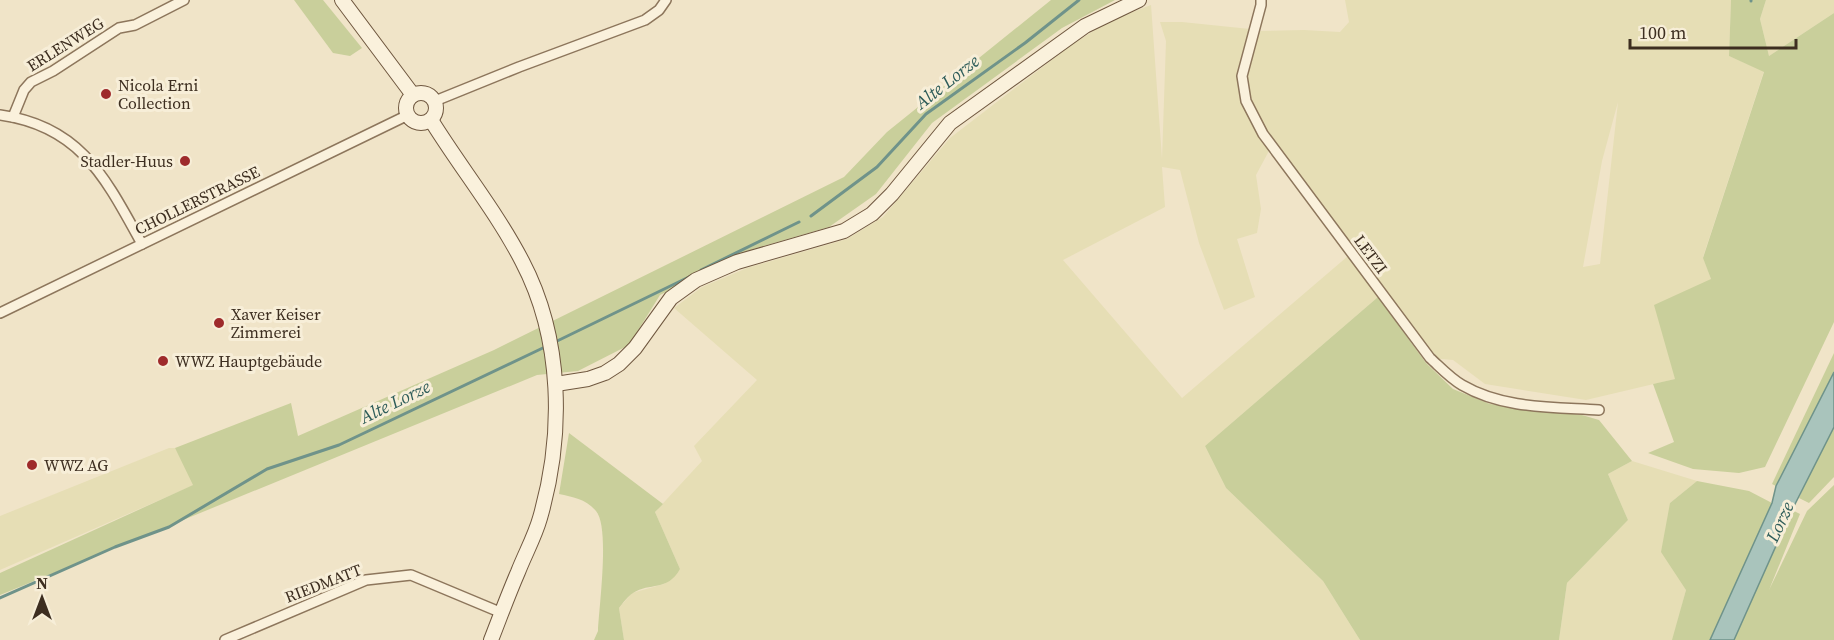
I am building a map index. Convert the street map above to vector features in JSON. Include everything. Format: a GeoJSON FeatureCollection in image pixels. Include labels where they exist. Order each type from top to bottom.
{"type":"FeatureCollection","features":[{"type":"Feature","properties":{"kind":"street","name":"ERLENWEG"},"geometry":{"type":"LineString","coordinates":[[13,117],[24,90],[31,82],[53,71],[119,28],[135,25],[184,0]]}},
{"type":"Feature","properties":{"kind":"street"},"geometry":{"type":"LineString","coordinates":[[342,0],[413,95]]}},
{"type":"Feature","properties":{"kind":"street"},"geometry":{"type":"LineString","coordinates":[[435,101],[645,20],[659,10],[666,0]]}},
{"type":"Feature","properties":{"kind":"street"},"geometry":{"type":"LineString","coordinates":[[556,384],[606,374],[634,348],[671,298],[696,280],[737,262],[844,231],[872,214],[892,194],[950,123],[1084,26],[1139,0]]}},
{"type":"Feature","properties":{"kind":"street","name":"LETZI"},"geometry":{"type":"LineString","coordinates":[[1261,0],[1262,5],[1242,76],[1246,101],[1263,134],[1430,358],[1460,384],[1488,398],[1520,405],[1599,410]]}},
{"type":"Feature","properties":{"kind":"street"},"geometry":{"type":"LineString","coordinates":[[425,93],[435,101],[436,111],[431,120],[423,123],[417,122],[408,114],[406,104],[413,95],[425,93]]}},
{"type":"Feature","properties":{"kind":"street","name":"CHOLLERSTRASSE"},"geometry":{"type":"LineString","coordinates":[[0,313],[408,114]]}},
{"type":"Feature","properties":{"kind":"street"},"geometry":{"type":"LineString","coordinates":[[0,115],[35,123],[49,129],[83,153],[105,180],[142,244]]}},
{"type":"Feature","properties":{"kind":"street"},"geometry":{"type":"LineString","coordinates":[[431,120],[514,244],[542,308],[556,384],[555,445],[547,494],[539,521],[491,640]]}},
{"type":"Feature","properties":{"kind":"street","name":"RIEDMATT"},"geometry":{"type":"LineString","coordinates":[[225,640],[366,580],[411,575],[502,613]]}},
{"type":"Feature","properties":{"kind":"shaded area"},"geometry":{"type":"Polygon","coordinates":[[[1345,0],[1731,0],[1729,56],[1764,71],[1703,257],[1711,279],[1675,379],[1586,400],[1485,384],[1453,360],[1430,358],[1263,134],[1246,101],[1242,76],[1249,50],[1259,31],[1340,32],[1349,22],[1345,0]],[[1618,102],[1602,161],[1583,267],[1600,264],[1618,102]]]}},
{"type":"Feature","properties":{"kind":"shaded area"},"geometry":{"type":"Polygon","coordinates":[[[1766,0],[1834,0],[1834,13],[1769,56],[1760,19],[1766,0]]]}},
{"type":"Feature","properties":{"kind":"shaded area"},"geometry":{"type":"Polygon","coordinates":[[[1151,5],[1162,159],[1166,41],[1160,22],[1250,29],[1238,81],[1247,114],[1270,149],[1256,175],[1261,209],[1257,233],[1237,239],[1255,297],[1224,310],[1199,243],[1180,170],[1162,167],[1165,207],[1063,260],[1182,398],[1348,256],[1378,297],[1205,446],[1226,488],[1323,581],[1360,640],[624,640],[619,608],[632,593],[664,584],[680,569],[655,512],[702,461],[694,446],[757,380],[674,308],[702,287],[747,268],[847,239],[883,217],[950,138],[1070,46],[1109,21],[1151,5]]]}},
{"type":"Feature","properties":{"kind":"shaded area"},"geometry":{"type":"Polygon","coordinates":[[[169,448],[175,448],[194,485],[0,570],[0,516],[169,448]]]}},
{"type":"Feature","properties":{"kind":"shaded area"},"geometry":{"type":"Polygon","coordinates":[[[1632,461],[1697,481],[1670,503],[1686,590],[1673,640],[1559,640],[1567,583],[1628,520],[1608,474],[1632,461]]]}},
{"type":"Feature","properties":{"kind":"green space"},"geometry":{"type":"Polygon","coordinates":[[[294,0],[323,0],[362,48],[350,56],[333,53],[294,0]]]}},
{"type":"Feature","properties":{"kind":"green space"},"geometry":{"type":"Polygon","coordinates":[[[1051,0],[1115,0],[1062,28],[932,123],[876,194],[829,227],[753,249],[660,295],[629,345],[578,371],[537,375],[0,595],[0,573],[193,485],[175,448],[291,403],[298,436],[494,350],[844,177],[887,132],[1051,0]]]}},
{"type":"Feature","properties":{"kind":"green space"},"geometry":{"type":"Polygon","coordinates":[[[1731,0],[1766,0],[1760,19],[1769,56],[1834,13],[1834,322],[1765,467],[1739,473],[1693,469],[1648,453],[1674,442],[1653,384],[1675,379],[1654,305],[1711,279],[1703,258],[1764,72],[1729,56],[1731,0]]]}},
{"type":"Feature","properties":{"kind":"green space"},"geometry":{"type":"Polygon","coordinates":[[[1378,297],[1426,363],[1453,389],[1490,404],[1582,415],[1599,420],[1632,461],[1608,474],[1628,520],[1567,583],[1559,640],[1360,640],[1323,581],[1226,488],[1205,446],[1378,297]]]}},
{"type":"Feature","properties":{"kind":"green space"},"geometry":{"type":"Polygon","coordinates":[[[1834,353],[1834,372],[1776,486],[1772,484],[1834,353]]]}},
{"type":"Feature","properties":{"kind":"green space"},"geometry":{"type":"Polygon","coordinates":[[[1834,427],[1834,477],[1809,503],[1799,498],[1816,459],[1834,427]]]}},
{"type":"Feature","properties":{"kind":"green space"},"geometry":{"type":"Polygon","coordinates":[[[569,433],[663,504],[655,512],[680,569],[670,581],[639,590],[631,594],[622,604],[619,608],[624,640],[594,640],[598,631],[602,533],[600,520],[592,507],[579,499],[559,494],[569,433]]]}},
{"type":"Feature","properties":{"kind":"green space"},"geometry":{"type":"Polygon","coordinates":[[[1697,481],[1749,491],[1772,503],[1710,640],[1672,640],[1686,590],[1661,552],[1670,503],[1697,481]]]}},
{"type":"Feature","properties":{"kind":"green space"},"geometry":{"type":"Polygon","coordinates":[[[1834,485],[1834,640],[1734,640],[1792,510],[1800,514],[1769,590],[1807,511],[1834,485]]]}},
{"type":"Feature","properties":{"kind":"water","name":"Lorze"},"geometry":{"type":"Polygon","coordinates":[[[1834,372],[1834,427],[1792,510],[1734,640],[1710,640],[1772,503],[1776,486],[1834,372]]]}},
{"type":"Feature","properties":{"kind":"waterway","name":"Alte Lorze"},"geometry":{"type":"LineString","coordinates":[[811,216],[877,167],[926,114],[1025,43],[1079,0]]}},
{"type":"Feature","properties":{"kind":"waterway","name":"Alte Lorze"},"geometry":{"type":"LineString","coordinates":[[701,270],[799,222]]}},
{"type":"Feature","properties":{"kind":"waterway","name":"Alte Lorze"},"geometry":{"type":"LineString","coordinates":[[553,343],[693,275]]}},
{"type":"Feature","properties":{"kind":"waterway","name":"Alte Lorze"},"geometry":{"type":"LineString","coordinates":[[0,598],[115,547],[169,527],[267,469],[339,445],[547,346]]}},
{"type":"Feature","properties":{"kind":"place","name":"Nicola Erni Collection"},"geometry":{"type":"Point","coordinates":[106,94]}},
{"type":"Feature","properties":{"kind":"place","name":"Stadler-Huus"},"geometry":{"type":"Point","coordinates":[185,161]}},
{"type":"Feature","properties":{"kind":"place","name":"Xaver Keiser Zimmerei"},"geometry":{"type":"Point","coordinates":[219,323]}},
{"type":"Feature","properties":{"kind":"place","name":"WWZ Hauptgebäude"},"geometry":{"type":"Point","coordinates":[163,361]}},
{"type":"Feature","properties":{"kind":"place","name":"WWZ AG"},"geometry":{"type":"Point","coordinates":[32,465]}}]}
